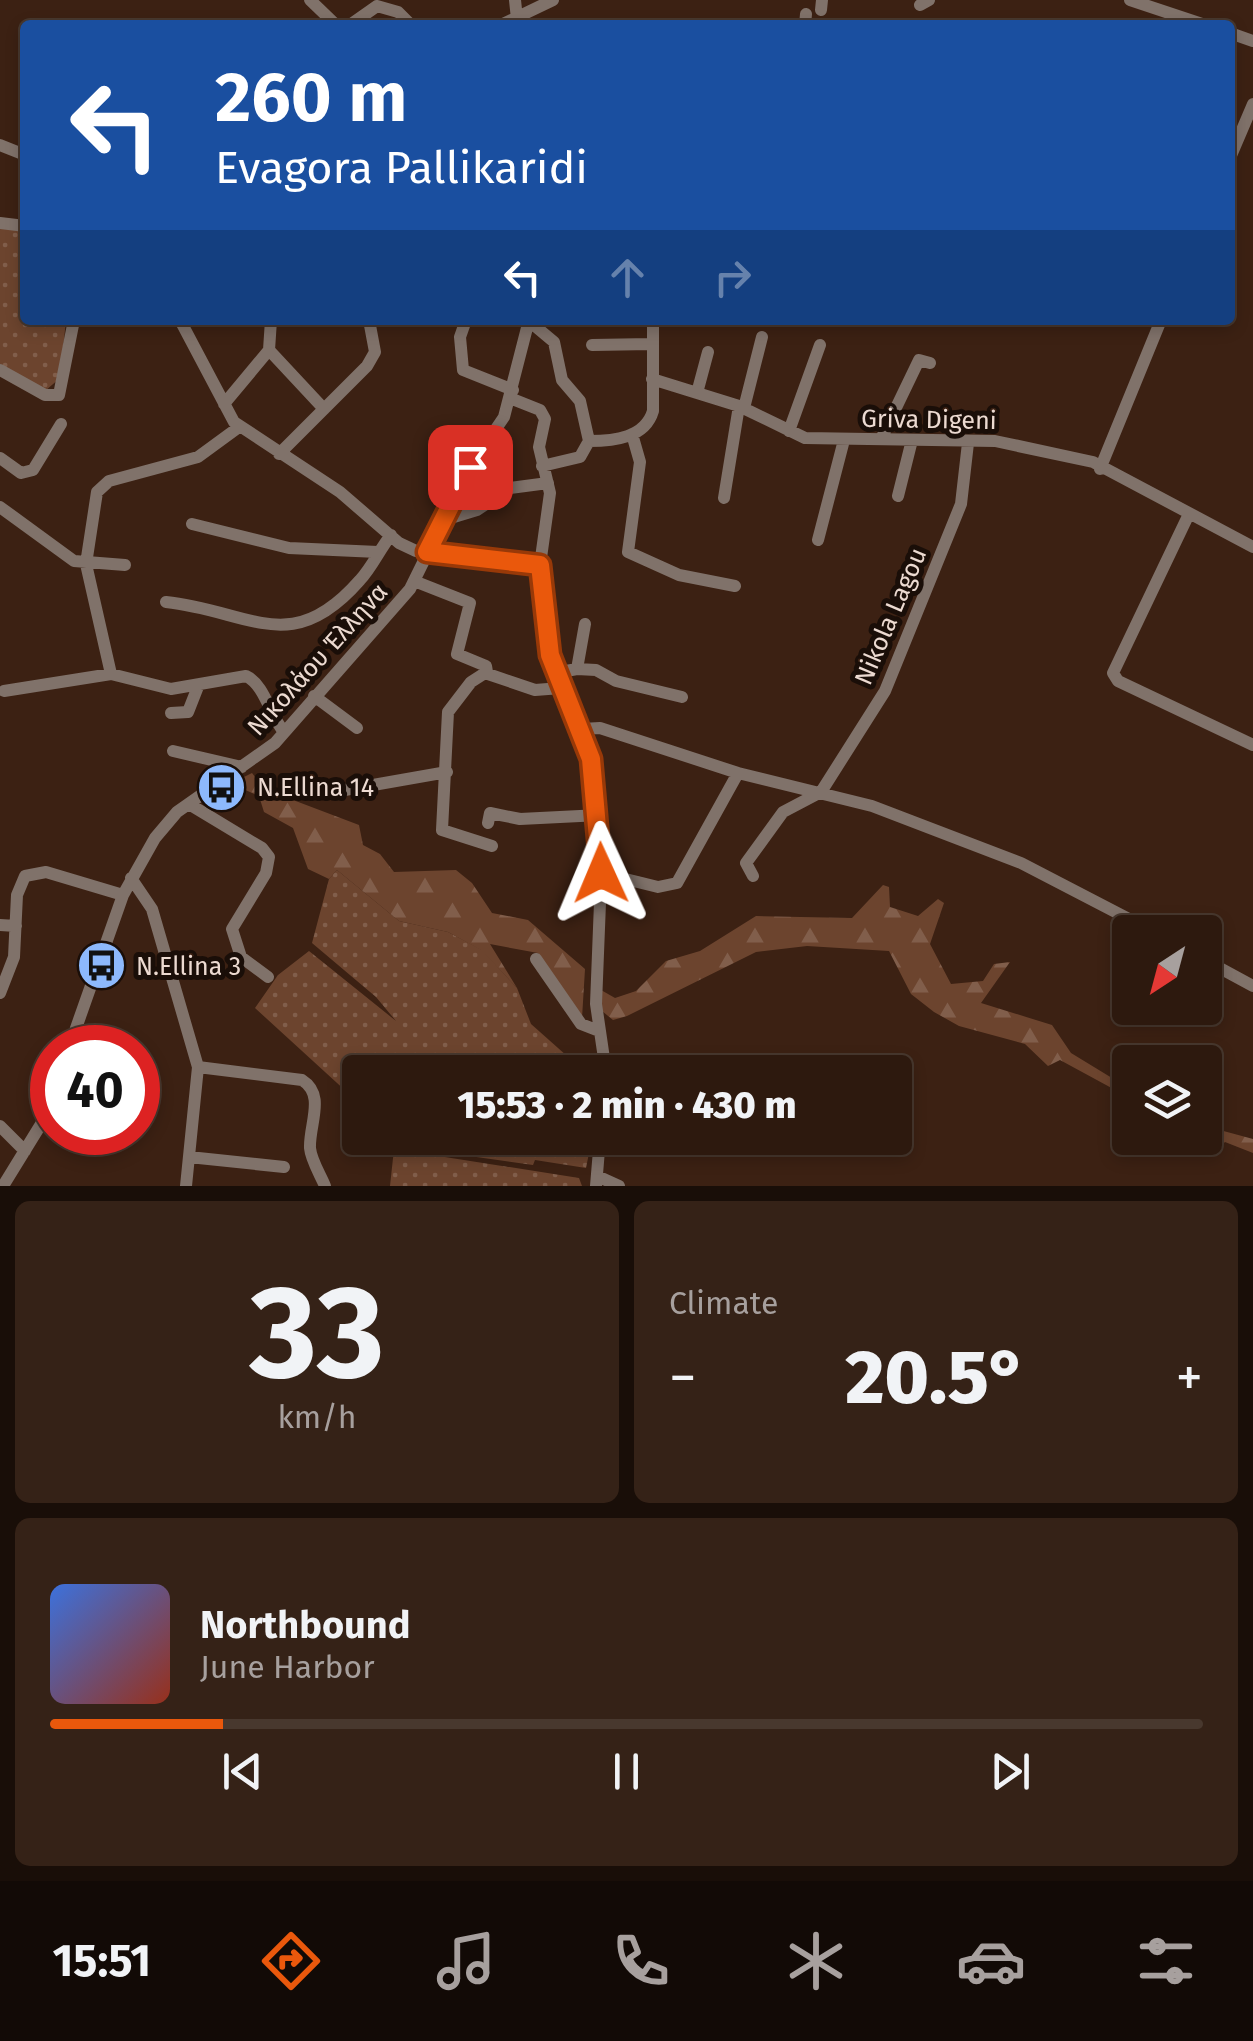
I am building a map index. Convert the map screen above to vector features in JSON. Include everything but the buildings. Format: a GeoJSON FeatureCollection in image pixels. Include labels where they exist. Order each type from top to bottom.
{"type":"FeatureCollection","features":[{"type":"Feature","properties":{"kind":"street"},"geometry":{"type":"LineString","coordinates":[[310,0],[331,20]]}},
{"type":"Feature","properties":{"kind":"street"},"geometry":{"type":"LineString","coordinates":[[514,0],[518,19]]}},
{"type":"Feature","properties":{"kind":"street"},"geometry":{"type":"LineString","coordinates":[[515,20],[533,19],[554,0]]}},
{"type":"Feature","properties":{"kind":"street"},"geometry":{"type":"LineString","coordinates":[[1130,0],[1190,20]]}},
{"type":"Feature","properties":{"kind":"street"},"geometry":{"type":"LineString","coordinates":[[356,20],[377,3],[406,20]]}},
{"type":"Feature","properties":{"kind":"street"},"geometry":{"type":"LineString","coordinates":[[1235,146],[1253,104]]}},
{"type":"Feature","properties":{"kind":"street"},"geometry":{"type":"LineString","coordinates":[[0,370],[45,395],[59,394],[73,325]]}},
{"type":"Feature","properties":{"kind":"street"},"geometry":{"type":"LineString","coordinates":[[183,325],[239,427],[340,492],[406,548],[540,565]]}},
{"type":"Feature","properties":{"kind":"street"},"geometry":{"type":"LineString","coordinates":[[224,404],[269,350],[271,325]]}},
{"type":"Feature","properties":{"kind":"street"},"geometry":{"type":"LineString","coordinates":[[279,454],[368,366],[375,352],[370,325]]}},
{"type":"Feature","properties":{"kind":"street"},"geometry":{"type":"LineString","coordinates":[[463,325],[460,331],[463,370],[544,414],[538,447],[548,483],[540,565],[543,621],[555,673],[582,729],[600,815],[596,990],[603,1055]]}},
{"type":"Feature","properties":{"kind":"street","name":"Νικολάου Έλληνα"},"geometry":{"type":"LineString","coordinates":[[77,1025],[123,895],[166,824],[284,732],[414,581],[512,394],[528,325]]}},
{"type":"Feature","properties":{"kind":"street"},"geometry":{"type":"LineString","coordinates":[[535,325],[554,342],[562,380],[580,401],[589,441],[580,457],[542,466]]}},
{"type":"Feature","properties":{"kind":"street"},"geometry":{"type":"LineString","coordinates":[[589,441],[632,434],[652,418],[653,325]]}},
{"type":"Feature","properties":{"kind":"street"},"geometry":{"type":"LineString","coordinates":[[1100,469],[1159,325]]}},
{"type":"Feature","properties":{"kind":"street"},"geometry":{"type":"LineString","coordinates":[[724,498],[741,407],[762,337]]}},
{"type":"Feature","properties":{"kind":"street"},"geometry":{"type":"LineString","coordinates":[[592,345],[651,344]]}},
{"type":"Feature","properties":{"kind":"street"},"geometry":{"type":"LineString","coordinates":[[789,432],[820,345]]}},
{"type":"Feature","properties":{"kind":"street"},"geometry":{"type":"LineString","coordinates":[[269,350],[324,409]]}},
{"type":"Feature","properties":{"kind":"street"},"geometry":{"type":"LineString","coordinates":[[697,392],[708,352]]}},
{"type":"Feature","properties":{"kind":"street"},"geometry":{"type":"LineString","coordinates":[[882,439],[919,360],[930,362]]}},
{"type":"Feature","properties":{"kind":"street","name":"Griva Digeni"},"geometry":{"type":"LineString","coordinates":[[652,379],[741,407],[806,438],[1009,443],[1093,462],[1188,516],[1253,547]]}},
{"type":"Feature","properties":{"kind":"street"},"geometry":{"type":"LineString","coordinates":[[0,458],[21,472],[33,470],[61,424]]}},
{"type":"Feature","properties":{"kind":"street"},"geometry":{"type":"LineString","coordinates":[[111,674],[86,564],[94,499],[105,483],[198,457],[239,427]]}},
{"type":"Feature","properties":{"kind":"street"},"geometry":{"type":"LineString","coordinates":[[632,434],[640,462],[628,552],[678,575],[735,586]]}},
{"type":"Feature","properties":{"kind":"street"},"geometry":{"type":"LineString","coordinates":[[818,540],[844,440]]}},
{"type":"Feature","properties":{"kind":"street"},"geometry":{"type":"LineString","coordinates":[[898,496],[912,440]]}},
{"type":"Feature","properties":{"kind":"street","name":"Nikola Lagou"},"geometry":{"type":"LineString","coordinates":[[753,876],[746,864],[751,852],[783,812],[820,792],[885,691],[961,504],[968,442]]}},
{"type":"Feature","properties":{"kind":"street"},"geometry":{"type":"LineString","coordinates":[[444,520],[477,510],[510,488],[548,483]]}},
{"type":"Feature","properties":{"kind":"street"},"geometry":{"type":"LineString","coordinates":[[0,507],[68,558],[86,564],[125,565]]}},
{"type":"Feature","properties":{"kind":"street"},"geometry":{"type":"LineString","coordinates":[[1188,516],[1113,672],[1118,680],[1253,745]]}},
{"type":"Feature","properties":{"kind":"street"},"geometry":{"type":"LineString","coordinates":[[192,524],[289,548],[378,552]]}},
{"type":"Feature","properties":{"kind":"street"},"geometry":{"type":"LineString","coordinates":[[166,602],[266,625],[303,625],[350,590],[391,534]]}},
{"type":"Feature","properties":{"kind":"street"},"geometry":{"type":"LineString","coordinates":[[414,581],[470,603],[457,654],[486,666],[488,672]]}},
{"type":"Feature","properties":{"kind":"street"},"geometry":{"type":"LineString","coordinates":[[577,669],[585,624]]}},
{"type":"Feature","properties":{"kind":"street"},"geometry":{"type":"LineString","coordinates":[[555,673],[596,670],[621,682],[682,696]]}},
{"type":"Feature","properties":{"kind":"street"},"geometry":{"type":"LineString","coordinates":[[488,672],[536,690],[561,688]]}},
{"type":"Feature","properties":{"kind":"street"},"geometry":{"type":"LineString","coordinates":[[488,672],[471,682],[448,712],[442,830],[492,846]]}},
{"type":"Feature","properties":{"kind":"street"},"geometry":{"type":"LineString","coordinates":[[4,691],[111,674],[171,689],[253,678],[271,716],[284,732]]}},
{"type":"Feature","properties":{"kind":"street"},"geometry":{"type":"LineString","coordinates":[[171,713],[188,712],[199,684]]}},
{"type":"Feature","properties":{"kind":"street"},"geometry":{"type":"LineString","coordinates":[[314,696],[357,728]]}},
{"type":"Feature","properties":{"kind":"street"},"geometry":{"type":"LineString","coordinates":[[582,729],[600,728],[738,773],[872,806],[990,850],[1120,915]]}},
{"type":"Feature","properties":{"kind":"street"},"geometry":{"type":"LineString","coordinates":[[173,751],[242,767]]}},
{"type":"Feature","properties":{"kind":"street"},"geometry":{"type":"LineString","coordinates":[[339,791],[447,772]]}},
{"type":"Feature","properties":{"kind":"street"},"geometry":{"type":"LineString","coordinates":[[601,873],[658,887],[677,884],[738,773]]}},
{"type":"Feature","properties":{"kind":"street"},"geometry":{"type":"LineString","coordinates":[[189,804],[262,848],[269,858],[266,873],[232,929],[241,958],[268,977]]}},
{"type":"Feature","properties":{"kind":"street"},"geometry":{"type":"LineString","coordinates":[[488,823],[490,813],[520,820],[600,815]]}},
{"type":"Feature","properties":{"kind":"street"},"geometry":{"type":"LineString","coordinates":[[0,993],[14,958],[18,888],[33,872],[123,895]]}},
{"type":"Feature","properties":{"kind":"street"},"geometry":{"type":"LineString","coordinates":[[131,878],[152,909],[198,1067],[186,1186]]}},
{"type":"Feature","properties":{"kind":"street"},"geometry":{"type":"LineString","coordinates":[[0,924],[16,926]]}},
{"type":"Feature","properties":{"kind":"street"},"geometry":{"type":"LineString","coordinates":[[536,959],[581,1024],[599,1031]]}},
{"type":"Feature","properties":{"kind":"street"},"geometry":{"type":"LineString","coordinates":[[1222,969],[1253,986]]}},
{"type":"Feature","properties":{"kind":"street"},"geometry":{"type":"LineString","coordinates":[[198,1067],[302,1080],[311,1086],[316,1095],[310,1151],[324,1186]]}},
{"type":"Feature","properties":{"kind":"street"},"geometry":{"type":"LineString","coordinates":[[0,1126],[25,1151]]}},
{"type":"Feature","properties":{"kind":"street"},"geometry":{"type":"LineString","coordinates":[[9,1184],[30,1140]]}},
{"type":"Feature","properties":{"kind":"street"},"geometry":{"type":"LineString","coordinates":[[598,1155],[596,1181],[619,1186]]}},
{"type":"Feature","properties":{"kind":"street"},"geometry":{"type":"LineString","coordinates":[[189,1158],[284,1167]]}},
{"type":"Feature","properties":{"kind":"green space"},"geometry":{"type":"Polygon","coordinates":[[[0,227],[20,229],[20,325],[65,325],[60,378],[45,391],[0,364],[0,227]]]}},
{"type":"Feature","properties":{"kind":"green space"},"geometry":{"type":"Polygon","coordinates":[[[252,773],[264,789],[359,825],[363,845],[380,854],[394,872],[456,870],[472,883],[492,913],[528,920],[585,969],[582,1018],[538,953],[490,944],[517,988],[481,950],[448,932],[399,921],[337,870],[329,879],[308,869],[293,828],[264,812],[259,796],[241,788],[236,781],[252,773]]]}},
{"type":"Feature","properties":{"kind":"green space"},"geometry":{"type":"Polygon","coordinates":[[[337,870],[399,921],[448,932],[482,950],[517,988],[531,1024],[566,1055],[342,1055],[342,1088],[255,1008],[278,975],[309,951],[396,1021],[376,997],[312,943],[329,879],[337,870]]]}},
{"type":"Feature","properties":{"kind":"green space"},"geometry":{"type":"Polygon","coordinates":[[[883,885],[889,887],[890,907],[918,916],[938,899],[944,903],[930,944],[951,984],[983,981],[994,964],[1010,962],[981,1003],[1052,1025],[1071,1053],[1112,1078],[1112,1088],[1060,1060],[1048,1066],[1025,1044],[959,1026],[934,1012],[911,994],[889,951],[807,946],[756,952],[627,1016],[613,1020],[602,1011],[601,990],[615,998],[636,991],[666,961],[700,951],[756,916],[852,918],[883,885]]]}},
{"type":"Feature","properties":{"kind":"green space"},"geometry":{"type":"Polygon","coordinates":[[[1222,1131],[1253,1139],[1253,1153],[1225,1142],[1222,1145],[1222,1131]]]}},
{"type":"Feature","properties":{"kind":"green space"},"geometry":{"type":"Polygon","coordinates":[[[393,1155],[432,1155],[579,1178],[582,1186],[390,1186],[393,1155]]]}},
{"type":"Feature","properties":{"kind":"green space"},"geometry":{"type":"Polygon","coordinates":[[[462,1155],[589,1155],[586,1168],[535,1160],[533,1165],[462,1155]]]}},
{"type":"Feature","properties":{"kind":"place","name":"N.Ellina 14"},"geometry":{"type":"Point","coordinates":[222,787]}},
{"type":"Feature","properties":{"kind":"place","name":"N.Ellina 3"},"geometry":{"type":"Point","coordinates":[101,966]}},
{"type":"Feature","properties":{"kind":"route"},"geometry":{"type":"LineString","coordinates":[[470,467],[427,552],[540,565],[540,596],[550,655],[591,759],[601,834],[601,873]]}}]}
